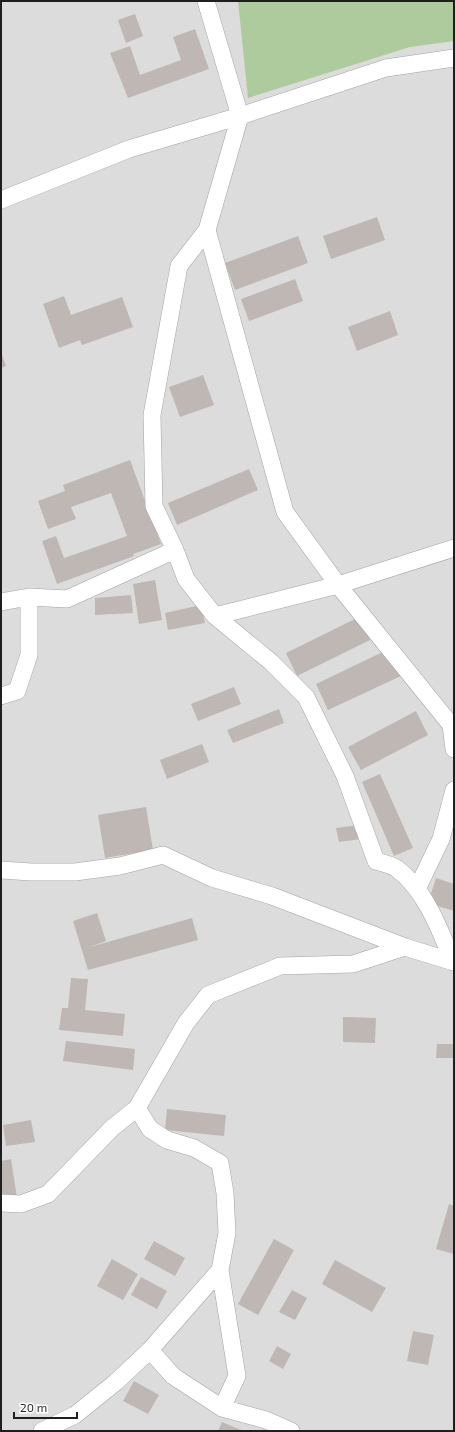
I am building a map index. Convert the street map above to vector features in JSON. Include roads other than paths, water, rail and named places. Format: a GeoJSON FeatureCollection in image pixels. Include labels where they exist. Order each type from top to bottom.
{"type":"FeatureCollection","features":[{"type":"Feature","properties":{"kind":"street"},"geometry":{"type":"LineString","coordinates":[[206,1],[240,116],[207,230],[179,266],[152,414],[154,506],[175,550],[186,579],[215,616],[271,662],[306,697],[345,776],[376,861],[396,868],[417,889],[438,924],[453,962]]}},
{"type":"Feature","properties":{"kind":"street"},"geometry":{"type":"LineString","coordinates":[[1,200],[129,149],[240,116],[386,68],[454,58]]}},
{"type":"Feature","properties":{"kind":"street"},"geometry":{"type":"LineString","coordinates":[[207,230],[285,512],[338,585],[451,725],[454,749]]}},
{"type":"Feature","properties":{"kind":"street"},"geometry":{"type":"LineString","coordinates":[[215,616],[338,585],[454,548]]}},
{"type":"Feature","properties":{"kind":"street"},"geometry":{"type":"LineString","coordinates":[[1,602],[29,597],[67,599],[175,550]]}},
{"type":"Feature","properties":{"kind":"street"},"geometry":{"type":"LineString","coordinates":[[1,696],[17,691],[30,655],[29,597]]}},
{"type":"Feature","properties":{"kind":"street"},"geometry":{"type":"LineString","coordinates":[[438,708],[454,704]]}},
{"type":"Feature","properties":{"kind":"street"},"geometry":{"type":"LineString","coordinates":[[417,889],[441,839],[454,790]]}},
{"type":"Feature","properties":{"kind":"street"},"geometry":{"type":"LineString","coordinates":[[1,870],[75,872],[120,866],[163,854],[212,878],[272,896],[405,947],[453,962]]}},
{"type":"Feature","properties":{"kind":"street"},"geometry":{"type":"LineString","coordinates":[[1,1203],[21,1204],[48,1194],[112,1128],[137,1108],[186,1023],[208,995],[280,966],[353,964],[405,947]]}},
{"type":"Feature","properties":{"kind":"street"},"geometry":{"type":"LineString","coordinates":[[137,1108],[150,1129],[167,1140],[194,1148],[220,1163],[225,1193],[227,1233],[220,1270],[237,1376],[222,1408]]}},
{"type":"Feature","properties":{"kind":"street"},"geometry":{"type":"LineString","coordinates":[[42,1431],[75,1415],[116,1382],[150,1350],[220,1270]]}},
{"type":"Feature","properties":{"kind":"street"},"geometry":{"type":"LineString","coordinates":[[150,1350],[173,1376],[222,1408],[266,1420],[291,1431]]}}]}
